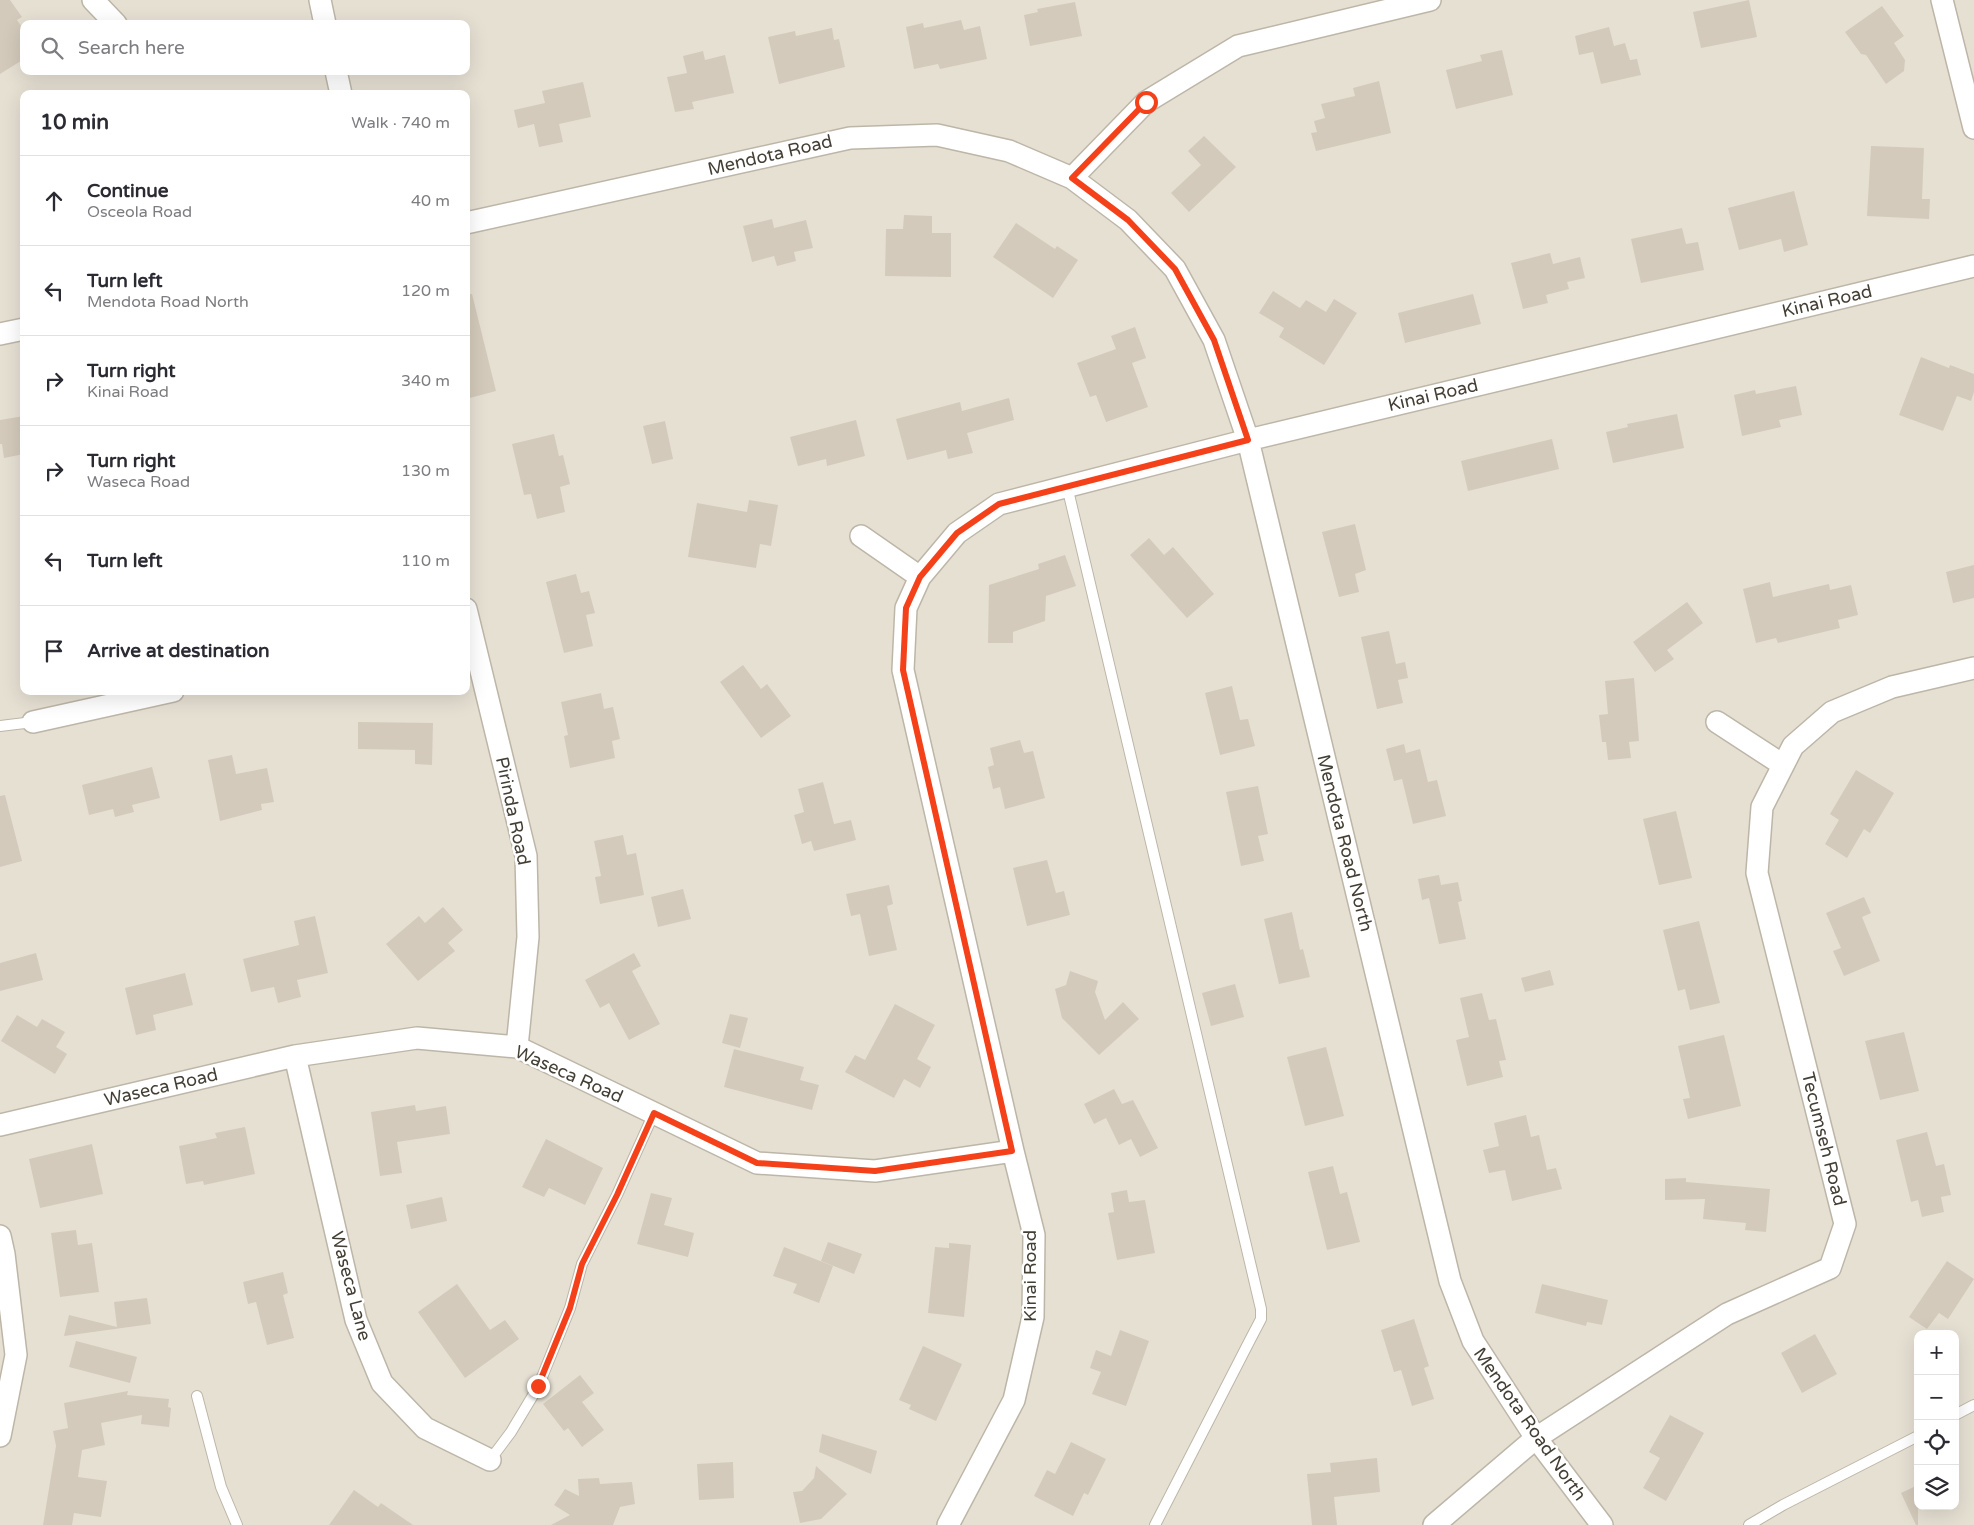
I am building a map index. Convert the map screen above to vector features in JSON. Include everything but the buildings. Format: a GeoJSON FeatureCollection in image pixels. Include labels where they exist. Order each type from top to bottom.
{"type":"FeatureCollection","features":[{"type":"Feature","properties":{"kind":"street"},"geometry":{"type":"LineString","coordinates":[[93,0],[112,20]]}},
{"type":"Feature","properties":{"kind":"street"},"geometry":{"type":"LineString","coordinates":[[320,0],[324,20]]}},
{"type":"Feature","properties":{"kind":"street"},"geometry":{"type":"LineString","coordinates":[[1072,178],[1146,102],[1238,46],[1430,0]]}},
{"type":"Feature","properties":{"kind":"street"},"geometry":{"type":"LineString","coordinates":[[1942,0],[1974,128]]}},
{"type":"Feature","properties":{"kind":"street"},"geometry":{"type":"LineString","coordinates":[[337,75],[340,90]]}},
{"type":"Feature","properties":{"kind":"street","name":"Mendota Road"},"geometry":{"type":"LineString","coordinates":[[470,222],[850,138],[937,134],[1009,151],[1072,178]]}},
{"type":"Feature","properties":{"kind":"street","name":"Mendota Road North"},"geometry":{"type":"LineString","coordinates":[[1072,178],[1128,220],[1175,269],[1214,340],[1248,440],[1450,1281],[1473,1341],[1536,1438],[1602,1525]]}},
{"type":"Feature","properties":{"kind":"street","name":"Kinai Road"},"geometry":{"type":"LineString","coordinates":[[948,1525],[1014,1400],[1033,1317],[1034,1235],[1012,1151],[903,670],[906,608],[920,577],[957,533],[999,504],[1248,440],[1974,266]]}},
{"type":"Feature","properties":{"kind":"street"},"geometry":{"type":"LineString","coordinates":[[0,334],[20,329]]}},
{"type":"Feature","properties":{"kind":"street"},"geometry":{"type":"LineString","coordinates":[[861,536],[920,577]]}},
{"type":"Feature","properties":{"kind":"street","name":"Pirinda Road"},"geometry":{"type":"LineString","coordinates":[[470,628],[526,856],[528,937],[517,1047]]}},
{"type":"Feature","properties":{"kind":"street","name":"Tecumseh Road"},"geometry":{"type":"LineString","coordinates":[[1434,1525],[1536,1438],[1727,1314],[1830,1268],[1845,1224],[1758,873],[1762,807],[1794,746],[1832,712],[1892,687],[1974,668]]}},
{"type":"Feature","properties":{"kind":"street"},"geometry":{"type":"LineString","coordinates":[[33,722],[155,695]]}},
{"type":"Feature","properties":{"kind":"street"},"geometry":{"type":"LineString","coordinates":[[1717,722],[1784,765]]}},
{"type":"Feature","properties":{"kind":"street","name":"Waseca Road"},"geometry":{"type":"LineString","coordinates":[[0,1125],[295,1056],[417,1038],[517,1047],[757,1163],[875,1171],[1012,1151]]}},
{"type":"Feature","properties":{"kind":"street","name":"Waseca Lane"},"geometry":{"type":"LineString","coordinates":[[295,1056],[356,1320],[382,1383],[426,1428],[490,1460]]}},
{"type":"Feature","properties":{"kind":"street"},"geometry":{"type":"LineString","coordinates":[[0,1236],[4,1254],[16,1355],[0,1436]]}},
{"type":"Feature","properties":{"kind":"lane"},"geometry":{"type":"LineString","coordinates":[[1067,486],[1261,1309],[1260,1319],[1250,1340],[1155,1525]]}},
{"type":"Feature","properties":{"kind":"lane"},"geometry":{"type":"LineString","coordinates":[[0,726],[33,722]]}},
{"type":"Feature","properties":{"kind":"lane"},"geometry":{"type":"LineString","coordinates":[[490,1460],[511,1432],[538,1386],[570,1308],[582,1264],[617,1195],[654,1113]]}},
{"type":"Feature","properties":{"kind":"lane"},"geometry":{"type":"LineString","coordinates":[[197,1396],[221,1487],[237,1525]]}},
{"type":"Feature","properties":{"kind":"lane"},"geometry":{"type":"LineString","coordinates":[[1959,1413],[1974,1405]]}},
{"type":"Feature","properties":{"kind":"lane"},"geometry":{"type":"LineString","coordinates":[[1749,1525],[1783,1505],[1914,1438]]}},
{"type":"Feature","properties":{"kind":"shaded area"},"geometry":{"type":"Polygon","coordinates":[[[0,0],[1974,0],[1974,1525],[0,1525],[0,0]]]}},
{"type":"Feature","properties":{"kind":"route"},"geometry":{"type":"LineString","coordinates":[[538,1386],[570,1308],[582,1264],[617,1195],[654,1113],[757,1163],[875,1171],[1012,1151],[903,670],[906,608],[920,577],[957,533],[999,504],[1248,440],[1214,340],[1175,269],[1128,220],[1072,178],[1146,102]]}}]}
